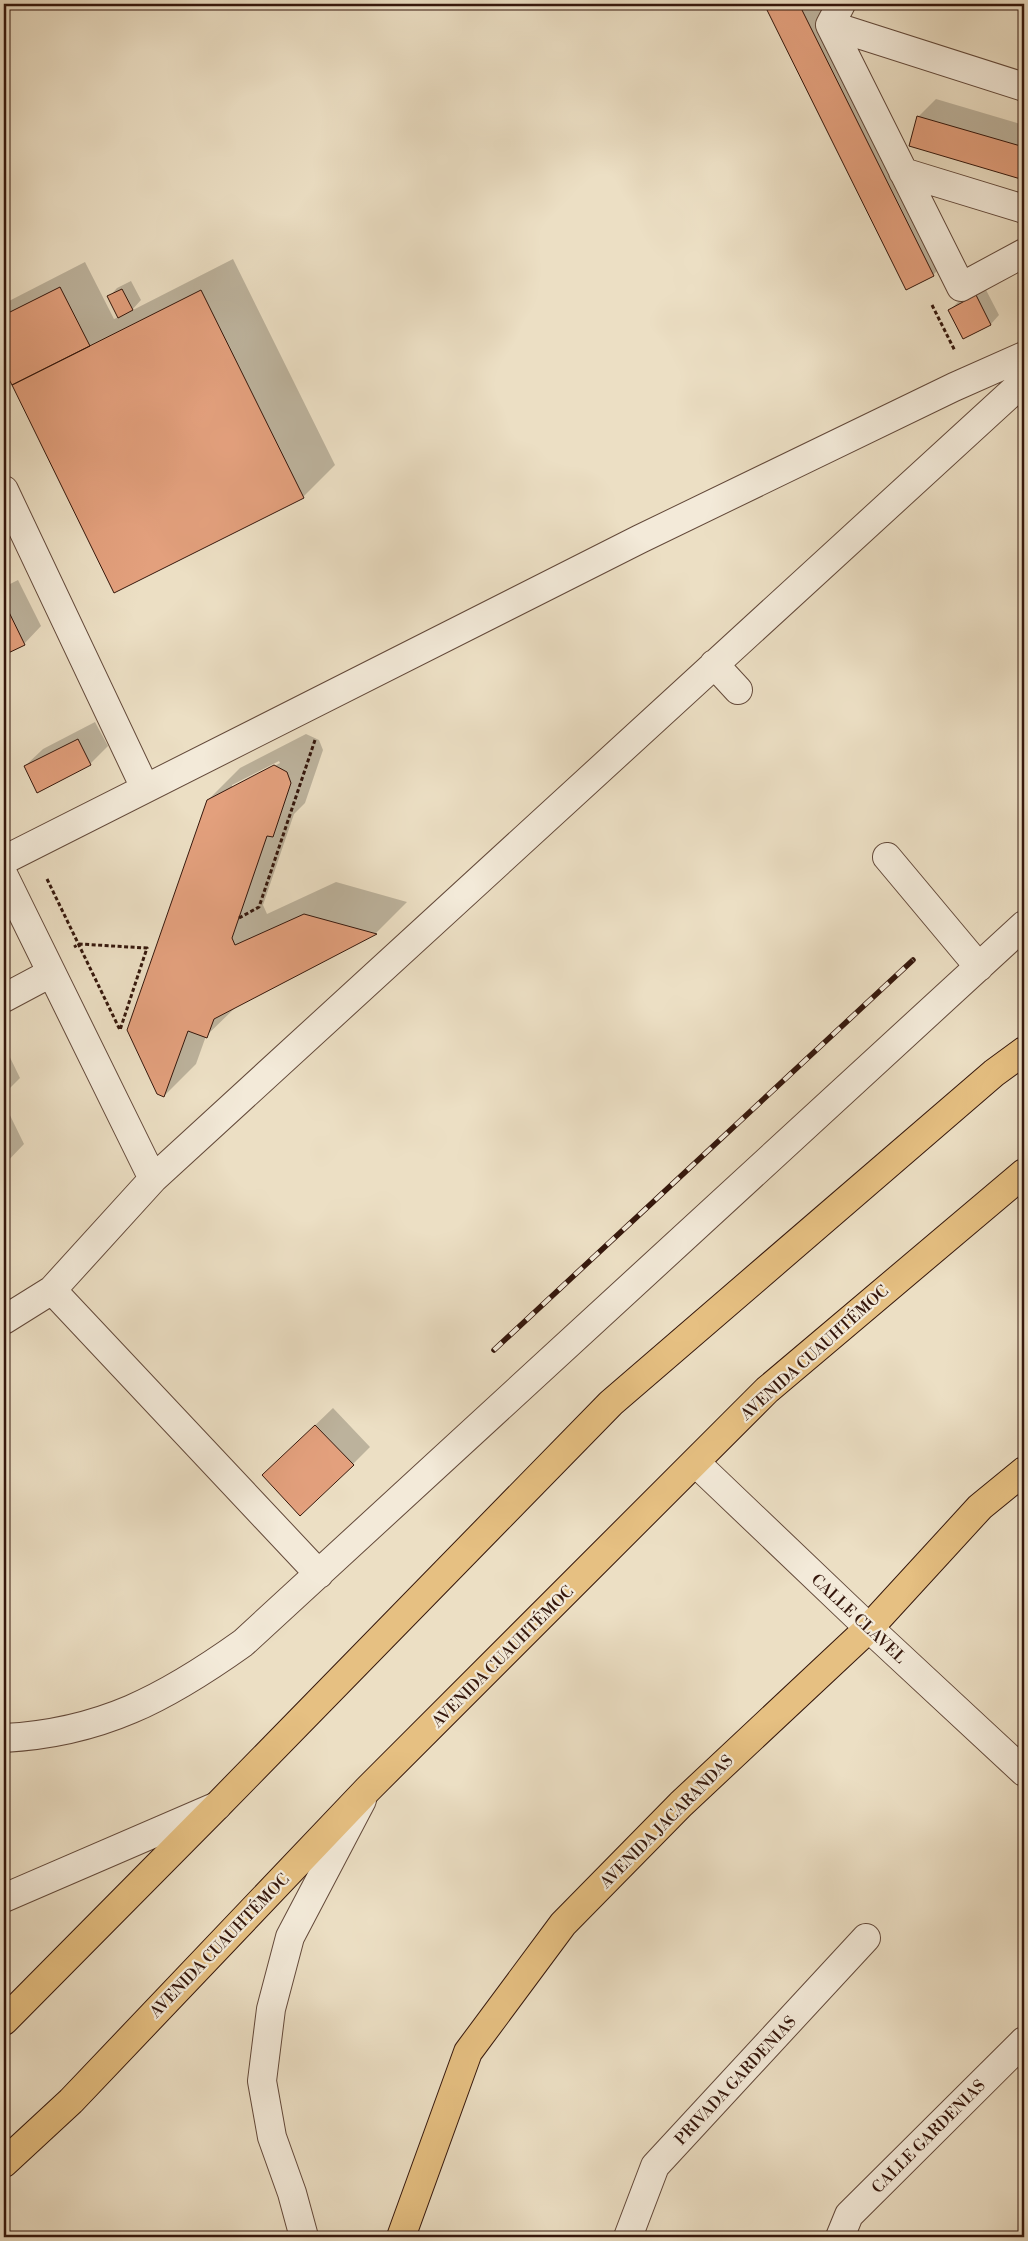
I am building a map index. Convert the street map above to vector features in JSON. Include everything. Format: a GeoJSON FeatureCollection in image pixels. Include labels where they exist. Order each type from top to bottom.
{"type":"FeatureCollection","features":[{"type":"Feature","properties":{"kind":"main road"},"geometry":{"type":"LineString","coordinates":[[4,2021],[611,1403],[994,1074],[1024,1051]]}},
{"type":"Feature","properties":{"kind":"main road","name":"AVENIDA CUAUHTÉMOC"},"geometry":{"type":"LineString","coordinates":[[4,2163],[71,2101],[368,1789],[767,1390],[1024,1173]]}},
{"type":"Feature","properties":{"kind":"main road","name":"AVENIDA JACARANDAS"},"geometry":{"type":"LineString","coordinates":[[401,2237],[468,2052],[563,1924],[681,1804],[869,1628],[980,1507],[1024,1471]]}},
{"type":"Feature","properties":{"kind":"street"},"geometry":{"type":"LineString","coordinates":[[836,14],[1024,87]]}},
{"type":"Feature","properties":{"kind":"street"},"geometry":{"type":"LineString","coordinates":[[836,14],[903,172],[961,287],[1024,253]]}},
{"type":"Feature","properties":{"kind":"street"},"geometry":{"type":"LineString","coordinates":[[903,172],[1024,209]]}},
{"type":"Feature","properties":{"kind":"street"},"geometry":{"type":"LineString","coordinates":[[4,860],[640,539],[1024,356]]}},
{"type":"Feature","properties":{"kind":"street"},"geometry":{"type":"LineString","coordinates":[[4,1320],[52,1290],[153,1179],[1024,381]]}},
{"type":"Feature","properties":{"kind":"street"},"geometry":{"type":"LineString","coordinates":[[4,490],[145,788]]}},
{"type":"Feature","properties":{"kind":"street"},"geometry":{"type":"LineString","coordinates":[[714,664],[738,690]]}},
{"type":"Feature","properties":{"kind":"street"},"geometry":{"type":"LineString","coordinates":[[887,857],[979,967]]}},
{"type":"Feature","properties":{"kind":"street"},"geometry":{"type":"LineString","coordinates":[[4,876],[153,1179]]}},
{"type":"Feature","properties":{"kind":"street"},"geometry":{"type":"LineString","coordinates":[[4,1738],[25,1737],[72,1729],[115,1717],[164,1694],[205,1670],[243,1643],[1024,925]]}},
{"type":"Feature","properties":{"kind":"street"},"geometry":{"type":"LineString","coordinates":[[4,998],[51,973]]}},
{"type":"Feature","properties":{"kind":"street"},"geometry":{"type":"LineString","coordinates":[[52,1290],[319,1574]]}},
{"type":"Feature","properties":{"kind":"street","name":"CALLE CLAVEL"},"geometry":{"type":"LineString","coordinates":[[696,1463],[1024,1772]]}},
{"type":"Feature","properties":{"kind":"street"},"geometry":{"type":"LineString","coordinates":[[304,2237],[292,2193],[272,2137],[262,2081],[271,2010],[290,1937],[368,1789]]}},
{"type":"Feature","properties":{"kind":"street"},"geometry":{"type":"LineString","coordinates":[[4,1898],[217,1806]]}},
{"type":"Feature","properties":{"kind":"street","name":"PRIVADA GARDENIAS"},"geometry":{"type":"LineString","coordinates":[[628,2237],[655,2166],[866,1938]]}},
{"type":"Feature","properties":{"kind":"street","name":"CALLE GARDENIAS"},"geometry":{"type":"LineString","coordinates":[[840,2237],[849,2214],[1024,2040]]}},
{"type":"Feature","properties":{"kind":"path"},"geometry":{"type":"LineString","coordinates":[[239,918],[259,907],[316,740]]}},
{"type":"Feature","properties":{"kind":"path"},"geometry":{"type":"LineString","coordinates":[[47,879],[120,1030],[146,948],[79,944]]}},
{"type":"Feature","properties":{"kind":"building"},"geometry":{"type":"Polygon","coordinates":[[[764,4],[799,4],[934,276],[906,290],[764,4]]]}},
{"type":"Feature","properties":{"kind":"building"},"geometry":{"type":"Polygon","coordinates":[[[917,116],[1024,147],[1024,180],[909,146],[917,116]]]}},
{"type":"Feature","properties":{"kind":"building"},"geometry":{"type":"Polygon","coordinates":[[[60,287],[90,346],[12,385],[4,370],[4,315],[60,287]]]}},
{"type":"Feature","properties":{"kind":"building"},"geometry":{"type":"Polygon","coordinates":[[[122,289],[133,310],[118,318],[107,296],[122,289]]]}},
{"type":"Feature","properties":{"kind":"building"},"geometry":{"type":"Polygon","coordinates":[[[201,290],[304,498],[114,593],[12,385],[201,290]]]}},
{"type":"Feature","properties":{"kind":"building"},"geometry":{"type":"Polygon","coordinates":[[[976,295],[991,325],[963,339],[948,310],[976,295]]]}},
{"type":"Feature","properties":{"kind":"building"},"geometry":{"type":"Polygon","coordinates":[[[4,602],[25,645],[4,655],[4,602]]]}},
{"type":"Feature","properties":{"kind":"building"},"geometry":{"type":"Polygon","coordinates":[[[78,739],[91,765],[37,793],[24,766],[78,739]]]}},
{"type":"Feature","properties":{"kind":"building"},"geometry":{"type":"Polygon","coordinates":[[[274,765],[287,772],[291,783],[273,837],[267,836],[232,938],[235,945],[304,914],[377,934],[214,1019],[207,1038],[188,1031],[164,1097],[157,1094],[127,1030],[207,800],[274,765]]]}},
{"type":"Feature","properties":{"kind":"building"},"geometry":{"type":"Polygon","coordinates":[[[315,1425],[354,1465],[300,1516],[262,1475],[315,1425]]]}},
{"type":"Feature","properties":{"kind":"railway"},"geometry":{"type":"LineString","coordinates":[[494,1350],[913,960]]}}]}
